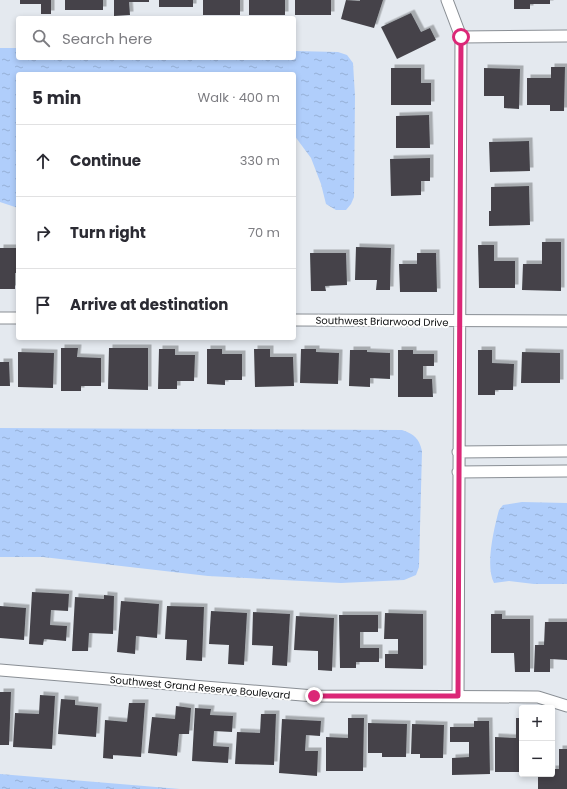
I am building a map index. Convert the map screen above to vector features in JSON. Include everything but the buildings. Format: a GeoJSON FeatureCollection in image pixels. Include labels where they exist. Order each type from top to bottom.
{"type":"FeatureCollection","features":[{"type":"Feature","properties":{"kind":"street"},"geometry":{"type":"LineString","coordinates":[[447,0],[461,37],[458,696]]}},
{"type":"Feature","properties":{"kind":"street"},"geometry":{"type":"LineString","coordinates":[[461,37],[567,36]]}},
{"type":"Feature","properties":{"kind":"street"},"geometry":{"type":"LineString","coordinates":[[0,318],[16,318]]}},
{"type":"Feature","properties":{"kind":"street","name":"Southwest Briarwood Drive"},"geometry":{"type":"LineString","coordinates":[[296,320],[459,322],[567,321]]}},
{"type":"Feature","properties":{"kind":"street"},"geometry":{"type":"LineString","coordinates":[[458,452],[567,451]]}},
{"type":"Feature","properties":{"kind":"street"},"geometry":{"type":"LineString","coordinates":[[458,472],[567,471]]}},
{"type":"Feature","properties":{"kind":"street","name":"Southwest Grand Reserve Boulevard"},"geometry":{"type":"LineString","coordinates":[[0,670],[314,696],[538,697],[567,706]]}},
{"type":"Feature","properties":{"kind":"water"},"geometry":{"type":"Polygon","coordinates":[[[0,48],[16,48],[16,60],[296,60],[296,51],[338,52],[347,55],[353,63],[355,96],[354,197],[346,210],[336,210],[326,204],[321,184],[311,158],[296,138],[296,72],[16,72],[16,207],[0,202],[0,48]]]}},
{"type":"Feature","properties":{"kind":"water"},"geometry":{"type":"Polygon","coordinates":[[[0,428],[402,430],[415,437],[422,451],[419,567],[416,575],[404,580],[341,583],[208,576],[43,557],[0,557],[0,428]]]}},
{"type":"Feature","properties":{"kind":"water"},"geometry":{"type":"Polygon","coordinates":[[[522,502],[567,503],[567,584],[534,584],[509,581],[494,583],[491,576],[490,557],[499,510],[503,505],[522,502]]]}},
{"type":"Feature","properties":{"kind":"water"},"geometry":{"type":"Polygon","coordinates":[[[0,774],[180,789],[0,789],[0,774]]]}},
{"type":"Feature","properties":{"kind":"route"},"geometry":{"type":"LineString","coordinates":[[314,696],[458,696],[461,37]]}}]}
